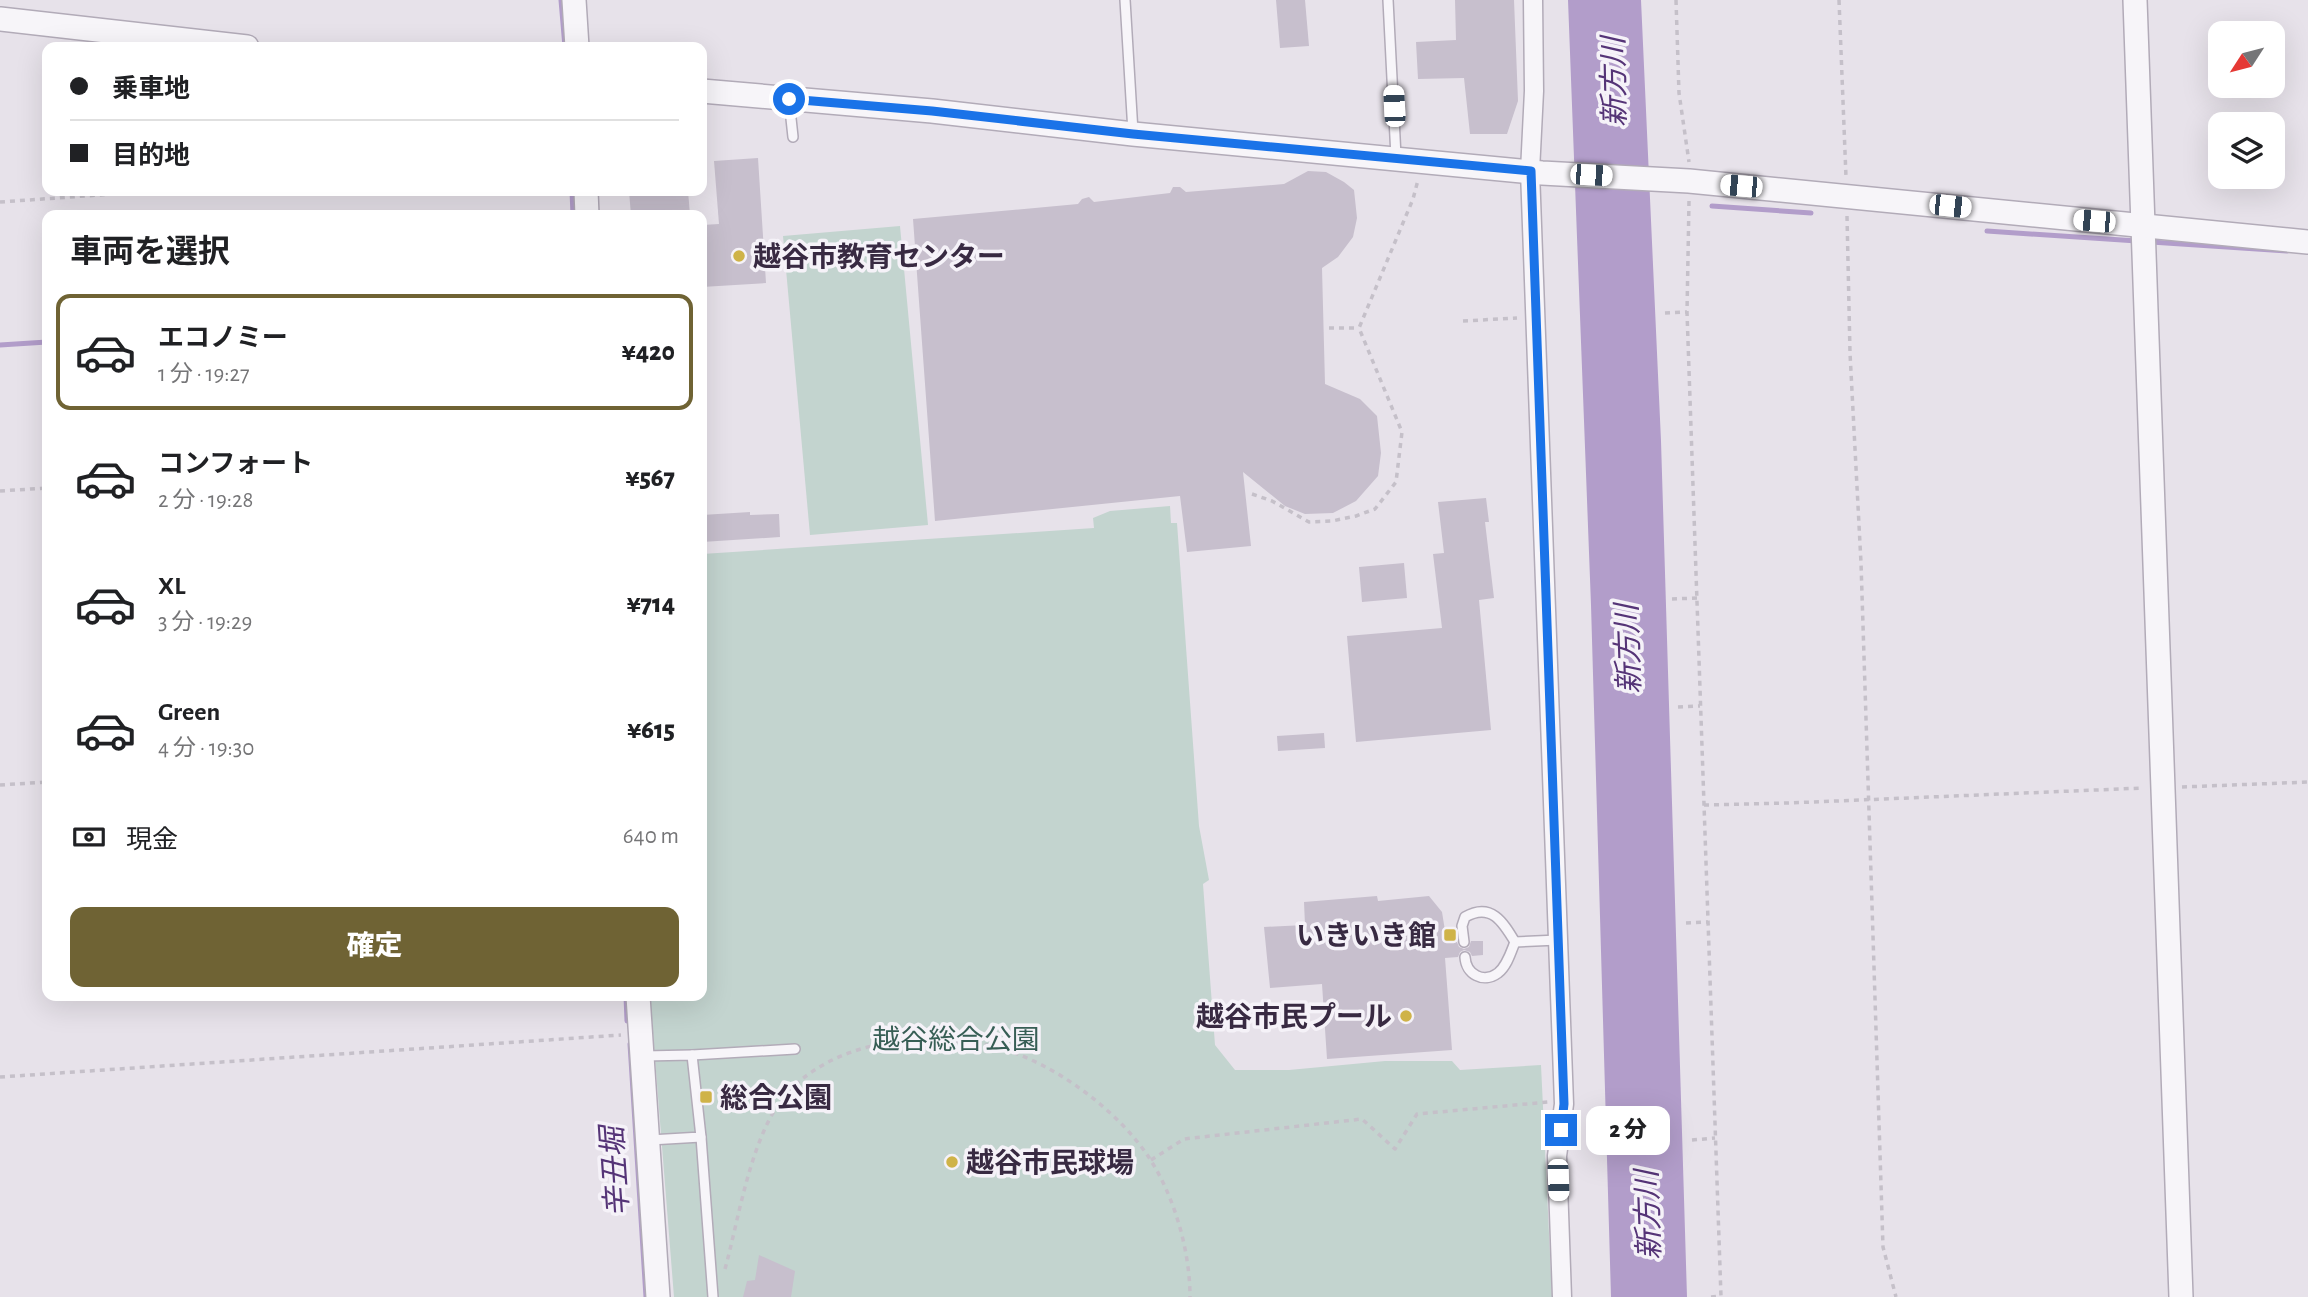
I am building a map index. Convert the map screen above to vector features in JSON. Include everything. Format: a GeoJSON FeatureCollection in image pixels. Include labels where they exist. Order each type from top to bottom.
{"type":"FeatureCollection","features":[{"type":"Feature","properties":{"kind":"street"},"geometry":{"type":"LineString","coordinates":[[574,0],[577,42]]}},
{"type":"Feature","properties":{"kind":"street"},"geometry":{"type":"LineString","coordinates":[[1533,0],[1537,317],[1564,1100],[1557,1156],[1562,1297]]}},
{"type":"Feature","properties":{"kind":"street"},"geometry":{"type":"LineString","coordinates":[[2135,0],[2181,1297]]}},
{"type":"Feature","properties":{"kind":"street"},"geometry":{"type":"LineString","coordinates":[[0,19],[203,42]]}},
{"type":"Feature","properties":{"kind":"street"},"geometry":{"type":"LineString","coordinates":[[707,91],[932,111],[1133,134],[1536,172],[1689,181],[2308,242]]}},
{"type":"Feature","properties":{"kind":"street"},"geometry":{"type":"LineString","coordinates":[[638,1001],[658,1297]]}},
{"type":"Feature","properties":{"kind":"lane"},"geometry":{"type":"LineString","coordinates":[[1125,0],[1133,134]]}},
{"type":"Feature","properties":{"kind":"lane"},"geometry":{"type":"LineString","coordinates":[[1388,0],[1407,159]]}},
{"type":"Feature","properties":{"kind":"lane"},"geometry":{"type":"LineString","coordinates":[[789,99],[793,136]]}},
{"type":"Feature","properties":{"kind":"lane"},"geometry":{"type":"LineString","coordinates":[[1464,942],[1462,926],[1465,917],[1485,912],[1498,916],[1515,942]]}},
{"type":"Feature","properties":{"kind":"lane"},"geometry":{"type":"LineString","coordinates":[[1515,942],[1558,940]]}},
{"type":"Feature","properties":{"kind":"lane"},"geometry":{"type":"LineString","coordinates":[[1465,957],[1469,971],[1476,977],[1486,977],[1498,973],[1508,960],[1515,942]]}},
{"type":"Feature","properties":{"kind":"lane"},"geometry":{"type":"LineString","coordinates":[[642,1045],[692,1055],[795,1049]]}},
{"type":"Feature","properties":{"kind":"lane"},"geometry":{"type":"LineString","coordinates":[[692,1055],[713,1297]]}},
{"type":"Feature","properties":{"kind":"lane"},"geometry":{"type":"LineString","coordinates":[[648,1140],[701,1137]]}},
{"type":"Feature","properties":{"kind":"path"},"geometry":{"type":"LineString","coordinates":[[1676,0],[1679,93],[1689,181],[1687,312],[1721,1297],[1711,1297]]}},
{"type":"Feature","properties":{"kind":"path"},"geometry":{"type":"LineString","coordinates":[[1839,0],[1850,353],[1861,563],[1883,1247],[1896,1297]]}},
{"type":"Feature","properties":{"kind":"path"},"geometry":{"type":"LineString","coordinates":[[1252,494],[1272,501],[1309,522],[1332,521],[1375,509],[1396,482],[1402,432],[1359,328],[1419,184],[1407,159]]}},
{"type":"Feature","properties":{"kind":"path"},"geometry":{"type":"LineString","coordinates":[[0,202],[85,196]]}},
{"type":"Feature","properties":{"kind":"path"},"geometry":{"type":"LineString","coordinates":[[1665,313],[1687,312]]}},
{"type":"Feature","properties":{"kind":"path"},"geometry":{"type":"LineString","coordinates":[[1463,321],[1537,317]]}},
{"type":"Feature","properties":{"kind":"path"},"geometry":{"type":"LineString","coordinates":[[1329,328],[1359,328]]}},
{"type":"Feature","properties":{"kind":"path"},"geometry":{"type":"LineString","coordinates":[[0,491],[42,488]]}},
{"type":"Feature","properties":{"kind":"path"},"geometry":{"type":"LineString","coordinates":[[1672,599],[1697,598]]}},
{"type":"Feature","properties":{"kind":"path"},"geometry":{"type":"LineString","coordinates":[[1678,706],[1700,706]]}},
{"type":"Feature","properties":{"kind":"path"},"geometry":{"type":"LineString","coordinates":[[0,785],[42,782]]}},
{"type":"Feature","properties":{"kind":"path"},"geometry":{"type":"LineString","coordinates":[[1704,805],[2308,782]]}},
{"type":"Feature","properties":{"kind":"path"},"geometry":{"type":"LineString","coordinates":[[1686,923],[1708,922]]}},
{"type":"Feature","properties":{"kind":"path"},"geometry":{"type":"LineString","coordinates":[[724,1272],[765,1126],[792,1088],[825,1063],[866,1047],[902,1040],[953,1041],[1000,1048],[1051,1069],[1095,1100],[1119,1123],[1150,1161],[1170,1198],[1183,1244],[1190,1297]]}},
{"type":"Feature","properties":{"kind":"path"},"geometry":{"type":"LineString","coordinates":[[0,1077],[642,1045]]}},
{"type":"Feature","properties":{"kind":"path"},"geometry":{"type":"LineString","coordinates":[[1150,1161],[1184,1139],[1362,1119],[1395,1149],[1417,1114],[1564,1100]]}},
{"type":"Feature","properties":{"kind":"path"},"geometry":{"type":"LineString","coordinates":[[1692,1140],[1716,1138]]}},
{"type":"Feature","properties":{"kind":"green space"},"geometry":{"type":"Polygon","coordinates":[[[900,226],[928,525],[810,535],[783,236],[900,226]]]}},
{"type":"Feature","properties":{"kind":"green space","name":"越谷総合公園"},"geometry":{"type":"Polygon","coordinates":[[[1170,506],[1171,523],[1177,523],[1199,826],[1209,880],[1203,884],[1215,1045],[1235,1070],[1289,1070],[1385,1061],[1452,1061],[1460,1070],[1541,1065],[1552,1297],[674,1297],[650,1001],[707,1001],[707,554],[1094,528],[1093,518],[1110,511],[1170,506]]]}},
{"type":"Feature","properties":{"kind":"water","name":"新方川"},"geometry":{"type":"Polygon","coordinates":[[[1568,0],[1641,0],[1661,441],[1687,1297],[1611,1297],[1591,605],[1568,0]]]}},
{"type":"Feature","properties":{"kind":"building"},"geometry":{"type":"Polygon","coordinates":[[[1276,0],[1305,0],[1309,46],[1280,48],[1276,0]]]}},
{"type":"Feature","properties":{"kind":"building"},"geometry":{"type":"Polygon","coordinates":[[[1455,0],[1514,0],[1518,101],[1507,134],[1470,134],[1464,78],[1418,79],[1416,42],[1456,40],[1455,0]]]}},
{"type":"Feature","properties":{"kind":"building"},"geometry":{"type":"Polygon","coordinates":[[[758,158],[766,283],[707,287],[707,225],[719,224],[714,161],[758,158]]]}},
{"type":"Feature","properties":{"kind":"building"},"geometry":{"type":"Polygon","coordinates":[[[1308,171],[1326,172],[1354,190],[1357,218],[1353,237],[1338,257],[1322,268],[1325,384],[1360,399],[1377,416],[1381,453],[1378,476],[1356,501],[1333,513],[1305,514],[1285,506],[1243,472],[1251,546],[1187,552],[1180,496],[935,521],[913,219],[1078,204],[1089,197],[1094,202],[1170,193],[1173,187],[1180,187],[1186,192],[1284,184],[1308,171]]]}},
{"type":"Feature","properties":{"kind":"building"},"geometry":{"type":"Polygon","coordinates":[[[629,196],[688,196],[690,210],[631,210],[629,196]]]}},
{"type":"Feature","properties":{"kind":"building"},"geometry":{"type":"Polygon","coordinates":[[[1486,498],[1489,522],[1485,522],[1494,598],[1479,600],[1491,730],[1356,742],[1347,636],[1442,628],[1433,554],[1444,553],[1438,502],[1486,498]]]}},
{"type":"Feature","properties":{"kind":"building"},"geometry":{"type":"Polygon","coordinates":[[[750,512],[750,515],[779,514],[780,537],[707,542],[707,515],[750,512]]]}},
{"type":"Feature","properties":{"kind":"building"},"geometry":{"type":"Polygon","coordinates":[[[1404,563],[1407,598],[1362,602],[1359,567],[1404,563]]]}},
{"type":"Feature","properties":{"kind":"building"},"geometry":{"type":"Polygon","coordinates":[[[1324,733],[1325,748],[1278,751],[1277,736],[1324,733]]]}},
{"type":"Feature","properties":{"kind":"building"},"geometry":{"type":"Polygon","coordinates":[[[1377,896],[1378,901],[1429,896],[1442,912],[1447,943],[1457,942],[1459,947],[1464,949],[1469,947],[1471,941],[1483,941],[1483,955],[1472,956],[1464,950],[1458,957],[1445,958],[1452,1050],[1327,1059],[1322,984],[1270,988],[1264,927],[1305,925],[1304,902],[1377,896]]]}},
{"type":"Feature","properties":{"kind":"building"},"geometry":{"type":"Polygon","coordinates":[[[759,1255],[795,1271],[791,1297],[743,1297],[747,1281],[755,1280],[759,1255]]]}},
{"type":"Feature","properties":{"kind":"waterway","name":"辛丑堀"},"geometry":{"type":"LineString","coordinates":[[561,0],[565,42]]}},
{"type":"Feature","properties":{"kind":"waterway","name":"辛丑堀"},"geometry":{"type":"LineString","coordinates":[[572,196],[573,210]]}},
{"type":"Feature","properties":{"kind":"waterway"},"geometry":{"type":"LineString","coordinates":[[1712,206],[1811,213]]}},
{"type":"Feature","properties":{"kind":"waterway"},"geometry":{"type":"LineString","coordinates":[[1987,231],[2137,241]]}},
{"type":"Feature","properties":{"kind":"waterway"},"geometry":{"type":"LineString","coordinates":[[2151,242],[2287,251]]}},
{"type":"Feature","properties":{"kind":"waterway"},"geometry":{"type":"LineString","coordinates":[[0,345],[42,342]]}},
{"type":"Feature","properties":{"kind":"waterway","name":"辛丑堀"},"geometry":{"type":"LineString","coordinates":[[626,1001],[627,1021]]}},
{"type":"Feature","properties":{"kind":"waterway","name":"辛丑堀"},"geometry":{"type":"LineString","coordinates":[[630,1044],[646,1297]]}},
{"type":"Feature","properties":{"kind":"place","name":"越谷市教育センター"},"geometry":{"type":"Point","coordinates":[739,256]}},
{"type":"Feature","properties":{"kind":"place","name":"いきいき館"},"geometry":{"type":"Point","coordinates":[1450,935]}},
{"type":"Feature","properties":{"kind":"place","name":"越谷市民プール"},"geometry":{"type":"Point","coordinates":[1406,1016]}},
{"type":"Feature","properties":{"kind":"place","name":"総合公園"},"geometry":{"type":"Point","coordinates":[706,1097]}},
{"type":"Feature","properties":{"kind":"place","name":"越谷市民球場"},"geometry":{"type":"Point","coordinates":[952,1162]}},
{"type":"Feature","properties":{"kind":"route"},"geometry":{"type":"LineString","coordinates":[[789,99],[1531,171],[1564,1104],[1561,1130]]}}]}
